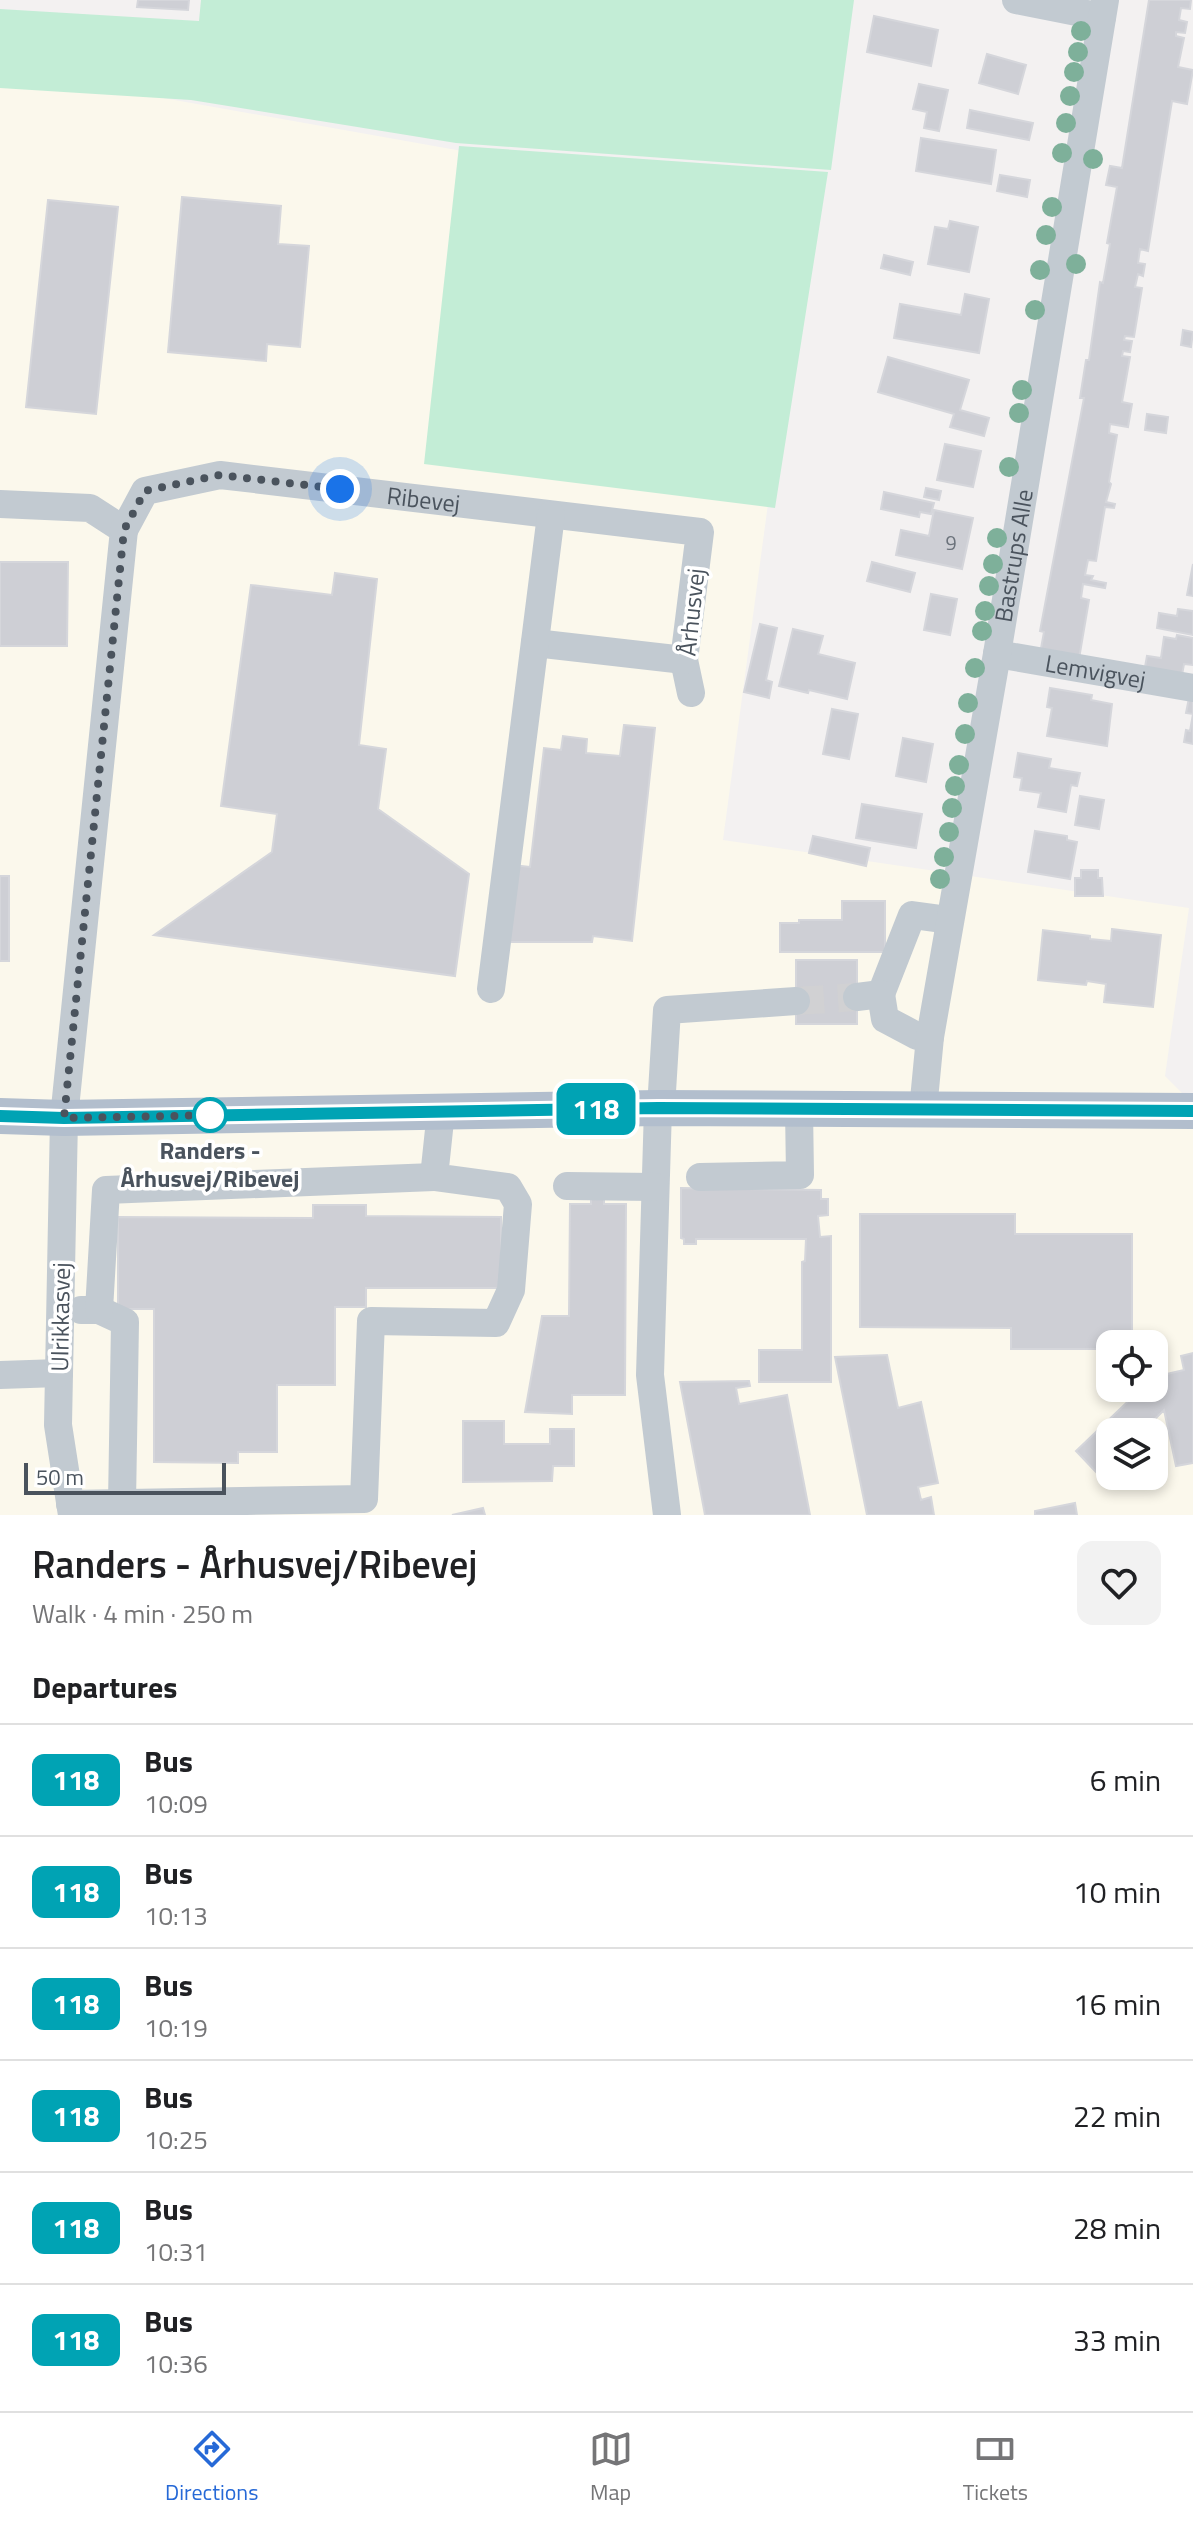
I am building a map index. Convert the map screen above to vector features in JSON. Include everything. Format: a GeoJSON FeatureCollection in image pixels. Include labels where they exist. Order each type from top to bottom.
{"type":"FeatureCollection","features":[{"type":"Feature","properties":{"kind":"main road"},"geometry":{"type":"LineString","coordinates":[[0,1116],[64,1118],[659,1108],[1193,1111]]}},
{"type":"Feature","properties":{"kind":"street"},"geometry":{"type":"LineString","coordinates":[[1016,0],[1104,8]]}},
{"type":"Feature","properties":{"kind":"street","name":"Bastrups Alle"},"geometry":{"type":"LineString","coordinates":[[923,1110],[930,1037],[949,920],[997,654],[1104,8]]}},
{"type":"Feature","properties":{"kind":"street","name":"Ribevej"},"geometry":{"type":"LineString","coordinates":[[64,1118],[124,530],[145,491],[220,475],[700,532]]}},
{"type":"Feature","properties":{"kind":"street"},"geometry":{"type":"LineString","coordinates":[[0,504],[90,508],[124,530]]}},
{"type":"Feature","properties":{"kind":"street"},"geometry":{"type":"LineString","coordinates":[[491,989],[551,515]]}},
{"type":"Feature","properties":{"kind":"street","name":"Århusvej"},"geometry":{"type":"LineString","coordinates":[[691,693],[684,660],[700,532]]}},
{"type":"Feature","properties":{"kind":"street"},"geometry":{"type":"LineString","coordinates":[[535,643],[684,660]]}},
{"type":"Feature","properties":{"kind":"street","name":"Lemvigvej"},"geometry":{"type":"LineString","coordinates":[[997,654],[1193,688]]}},
{"type":"Feature","properties":{"kind":"street"},"geometry":{"type":"LineString","coordinates":[[930,1037],[917,1036],[885,1019],[869,996],[912,915],[949,920]]}},
{"type":"Feature","properties":{"kind":"street"},"geometry":{"type":"LineString","coordinates":[[667,1515],[650,1375],[655,1187],[667,1010],[796,1001]]}},
{"type":"Feature","properties":{"kind":"street"},"geometry":{"type":"LineString","coordinates":[[700,1177],[800,1175],[799,1109]]}},
{"type":"Feature","properties":{"kind":"street"},"geometry":{"type":"LineString","coordinates":[[434,1177],[441,1111]]}},
{"type":"Feature","properties":{"kind":"street","name":"Ulrikkasvej"},"geometry":{"type":"LineString","coordinates":[[64,1118],[58,1425],[71,1509]]}},
{"type":"Feature","properties":{"kind":"street"},"geometry":{"type":"LineString","coordinates":[[71,1509],[122,1503],[364,1507],[371,1321],[496,1323],[511,1290],[518,1204],[508,1187],[434,1177],[106,1190],[99,1310]]}},
{"type":"Feature","properties":{"kind":"street"},"geometry":{"type":"LineString","coordinates":[[567,1186],[655,1187]]}},
{"type":"Feature","properties":{"kind":"street"},"geometry":{"type":"LineString","coordinates":[[60,1309],[99,1310],[125,1322],[122,1503]]}},
{"type":"Feature","properties":{"kind":"street"},"geometry":{"type":"LineString","coordinates":[[0,1375],[59,1373]]}},
{"type":"Feature","properties":{"kind":"shaded area"},"geometry":{"type":"Polygon","coordinates":[[[0,87],[152,96],[807,212],[723,840],[1189,908],[1165,1076],[1193,1104],[1193,1515],[0,1515],[0,87]]]}},
{"type":"Feature","properties":{"kind":"green space"},"geometry":{"type":"Polygon","coordinates":[[[201,0],[854,0],[831,170],[456,143],[191,100],[0,88],[0,9],[199,21],[201,0]]]}},
{"type":"Feature","properties":{"kind":"green space"},"geometry":{"type":"Polygon","coordinates":[[[459,146],[828,172],[775,508],[424,464],[459,146]]]}},
{"type":"Feature","properties":{"kind":"building"},"geometry":{"type":"Polygon","coordinates":[[[138,0],[189,0],[188,10],[137,7],[138,0]]]}},
{"type":"Feature","properties":{"kind":"building"},"geometry":{"type":"Polygon","coordinates":[[[1149,0],[1191,0],[1190,9],[1181,8],[1179,20],[1187,22],[1185,33],[1176,32],[1176,36],[1184,38],[1178,67],[1193,70],[1187,104],[1172,101],[1148,251],[1140,249],[1138,263],[1145,264],[1143,276],[1138,274],[1135,287],[1142,288],[1134,337],[1125,336],[1124,340],[1132,341],[1130,352],[1123,351],[1122,356],[1130,357],[1122,402],[1132,404],[1128,427],[1110,424],[1109,433],[1117,435],[1106,502],[1115,504],[1114,508],[1105,507],[1096,561],[1088,560],[1085,575],[1093,576],[1091,580],[1106,583],[1105,588],[1083,584],[1081,598],[1089,600],[1079,659],[1040,654],[1044,632],[1040,631],[1084,398],[1080,398],[1086,360],[1089,360],[1100,282],[1103,283],[1110,244],[1107,243],[1117,187],[1106,185],[1110,166],[1122,168],[1149,0]]]}},
{"type":"Feature","properties":{"kind":"building"},"geometry":{"type":"Polygon","coordinates":[[[874,16],[938,30],[931,66],[867,52],[874,16]]]}},
{"type":"Feature","properties":{"kind":"building"},"geometry":{"type":"Polygon","coordinates":[[[987,54],[1026,65],[1018,94],[979,83],[987,54]]]}},
{"type":"Feature","properties":{"kind":"building"},"geometry":{"type":"Polygon","coordinates":[[[919,84],[948,90],[939,131],[924,128],[927,112],[913,109],[919,84]]]}},
{"type":"Feature","properties":{"kind":"building"},"geometry":{"type":"Polygon","coordinates":[[[970,110],[1033,123],[1029,140],[967,128],[970,110]]]}},
{"type":"Feature","properties":{"kind":"building"},"geometry":{"type":"Polygon","coordinates":[[[921,138],[996,150],[991,184],[916,171],[921,138]]]}},
{"type":"Feature","properties":{"kind":"building"},"geometry":{"type":"Polygon","coordinates":[[[1000,175],[1030,180],[1027,197],[997,191],[1000,175]]]}},
{"type":"Feature","properties":{"kind":"building"},"geometry":{"type":"Polygon","coordinates":[[[182,197],[281,206],[278,244],[309,246],[300,347],[267,344],[266,361],[168,352],[182,197]]]}},
{"type":"Feature","properties":{"kind":"building"},"geometry":{"type":"Polygon","coordinates":[[[48,200],[118,207],[96,414],[26,407],[48,200]]]}},
{"type":"Feature","properties":{"kind":"building"},"geometry":{"type":"Polygon","coordinates":[[[950,221],[978,227],[969,272],[928,264],[935,227],[948,229],[950,221]]]}},
{"type":"Feature","properties":{"kind":"building"},"geometry":{"type":"Polygon","coordinates":[[[884,255],[913,262],[910,275],[881,268],[884,255]]]}},
{"type":"Feature","properties":{"kind":"building"},"geometry":{"type":"Polygon","coordinates":[[[965,294],[989,299],[979,353],[894,338],[900,304],[961,315],[965,294]]]}},
{"type":"Feature","properties":{"kind":"building"},"geometry":{"type":"Polygon","coordinates":[[[1183,330],[1193,332],[1191,347],[1181,345],[1183,330]]]}},
{"type":"Feature","properties":{"kind":"building"},"geometry":{"type":"Polygon","coordinates":[[[888,357],[969,380],[960,410],[989,418],[984,436],[950,427],[954,414],[878,392],[888,357]]]}},
{"type":"Feature","properties":{"kind":"building"},"geometry":{"type":"Polygon","coordinates":[[[1147,414],[1168,417],[1166,433],[1145,430],[1147,414]]]}},
{"type":"Feature","properties":{"kind":"building"},"geometry":{"type":"Polygon","coordinates":[[[945,444],[981,451],[973,487],[937,480],[945,444]]]}},
{"type":"Feature","properties":{"kind":"building"},"geometry":{"type":"Polygon","coordinates":[[[926,488],[941,491],[939,500],[924,497],[926,488]]]}},
{"type":"Feature","properties":{"kind":"building"},"geometry":{"type":"Polygon","coordinates":[[[884,492],[934,503],[931,514],[920,512],[919,517],[881,509],[884,492]]]}},
{"type":"Feature","properties":{"kind":"building"},"geometry":{"type":"Polygon","coordinates":[[[934,510],[973,518],[962,569],[896,555],[901,530],[929,536],[934,510]]]}},
{"type":"Feature","properties":{"kind":"building"},"geometry":{"type":"Polygon","coordinates":[[[0,562],[68,562],[67,646],[0,646],[0,562]]]}},
{"type":"Feature","properties":{"kind":"building"},"geometry":{"type":"Polygon","coordinates":[[[872,562],[915,573],[910,592],[867,581],[872,562]]]}},
{"type":"Feature","properties":{"kind":"building"},"geometry":{"type":"Polygon","coordinates":[[[1193,564],[1193,596],[1187,595],[1193,564]]]}},
{"type":"Feature","properties":{"kind":"building"},"geometry":{"type":"Polygon","coordinates":[[[335,573],[377,579],[359,745],[386,749],[378,809],[469,874],[455,976],[154,935],[272,852],[277,814],[221,806],[251,585],[332,595],[335,573]]]}},
{"type":"Feature","properties":{"kind":"building"},"geometry":{"type":"Polygon","coordinates":[[[931,594],[957,599],[950,635],[924,630],[931,594]]]}},
{"type":"Feature","properties":{"kind":"building"},"geometry":{"type":"Polygon","coordinates":[[[1178,609],[1193,611],[1193,635],[1157,628],[1159,613],[1177,616],[1178,609]]]}},
{"type":"Feature","properties":{"kind":"building"},"geometry":{"type":"Polygon","coordinates":[[[760,624],[777,628],[766,680],[772,682],[769,698],[744,692],[760,624]]]}},
{"type":"Feature","properties":{"kind":"building"},"geometry":{"type":"Polygon","coordinates":[[[793,629],[823,636],[818,654],[855,663],[847,699],[779,686],[793,629]]]}},
{"type":"Feature","properties":{"kind":"building"},"geometry":{"type":"Polygon","coordinates":[[[1177,635],[1193,638],[1193,665],[1184,664],[1182,675],[1145,667],[1147,656],[1161,658],[1164,637],[1176,639],[1177,635]]]}},
{"type":"Feature","properties":{"kind":"building"},"geometry":{"type":"Polygon","coordinates":[[[1050,688],[1092,695],[1091,700],[1112,704],[1107,746],[1047,736],[1052,708],[1047,707],[1050,688]]]}},
{"type":"Feature","properties":{"kind":"building"},"geometry":{"type":"Polygon","coordinates":[[[1189,698],[1193,699],[1193,714],[1186,713],[1189,698]]]}},
{"type":"Feature","properties":{"kind":"building"},"geometry":{"type":"Polygon","coordinates":[[[832,709],[858,714],[849,759],[823,754],[832,709]]]}},
{"type":"Feature","properties":{"kind":"building"},"geometry":{"type":"Polygon","coordinates":[[[1193,714],[1193,744],[1184,742],[1193,714]]]}},
{"type":"Feature","properties":{"kind":"building"},"geometry":{"type":"Polygon","coordinates":[[[624,725],[655,728],[632,941],[593,936],[592,942],[505,942],[514,865],[530,867],[544,748],[561,750],[563,736],[587,739],[586,753],[620,756],[624,725]]]}},
{"type":"Feature","properties":{"kind":"building"},"geometry":{"type":"Polygon","coordinates":[[[903,738],[933,744],[926,782],[896,776],[903,738]]]}},
{"type":"Feature","properties":{"kind":"building"},"geometry":{"type":"Polygon","coordinates":[[[1018,753],[1051,759],[1049,768],[1080,773],[1077,786],[1071,785],[1066,812],[1038,807],[1041,793],[1020,790],[1022,778],[1014,777],[1018,753]]]}},
{"type":"Feature","properties":{"kind":"building"},"geometry":{"type":"Polygon","coordinates":[[[1080,796],[1104,800],[1099,829],[1075,825],[1080,796]]]}},
{"type":"Feature","properties":{"kind":"building"},"geometry":{"type":"Polygon","coordinates":[[[862,804],[922,814],[916,848],[856,838],[862,804]]]}},
{"type":"Feature","properties":{"kind":"building"},"geometry":{"type":"Polygon","coordinates":[[[1035,831],[1067,836],[1067,840],[1077,842],[1070,879],[1028,872],[1035,831]]]}},
{"type":"Feature","properties":{"kind":"building"},"geometry":{"type":"Polygon","coordinates":[[[813,836],[870,848],[866,866],[809,853],[813,836]]]}},
{"type":"Feature","properties":{"kind":"building"},"geometry":{"type":"Polygon","coordinates":[[[1081,870],[1098,870],[1098,878],[1102,878],[1103,896],[1075,896],[1075,878],[1081,878],[1081,870]]]}},
{"type":"Feature","properties":{"kind":"building"},"geometry":{"type":"Polygon","coordinates":[[[0,876],[9,876],[9,961],[0,961],[0,876]]]}},
{"type":"Feature","properties":{"kind":"building"},"geometry":{"type":"Polygon","coordinates":[[[842,901],[885,901],[885,952],[780,952],[780,923],[842,920],[842,901]]]}},
{"type":"Feature","properties":{"kind":"building"},"geometry":{"type":"Polygon","coordinates":[[[1112,929],[1161,935],[1153,1007],[1104,1002],[1106,984],[1038,980],[1043,930],[1111,941],[1112,929]]]}},
{"type":"Feature","properties":{"kind":"building"},"geometry":{"type":"Polygon","coordinates":[[[796,960],[857,960],[857,1024],[796,1024],[796,960]]]}},
{"type":"Feature","properties":{"kind":"building"},"geometry":{"type":"Polygon","coordinates":[[[681,1188],[821,1190],[821,1199],[828,1199],[828,1215],[818,1216],[820,1237],[831,1236],[831,1382],[759,1382],[759,1350],[802,1350],[802,1262],[805,1261],[806,1239],[696,1239],[696,1244],[684,1244],[681,1238],[681,1188]]]}},
{"type":"Feature","properties":{"kind":"building"},"geometry":{"type":"Polygon","coordinates":[[[591,1199],[604,1199],[604,1204],[626,1204],[625,1395],[572,1395],[572,1414],[525,1412],[542,1316],[569,1316],[570,1204],[591,1204],[591,1199]]]}},
{"type":"Feature","properties":{"kind":"building"},"geometry":{"type":"Polygon","coordinates":[[[313,1205],[366,1205],[366,1216],[501,1217],[501,1288],[366,1288],[366,1307],[335,1307],[335,1385],[277,1385],[277,1452],[238,1452],[238,1463],[154,1462],[154,1309],[118,1309],[118,1217],[313,1218],[313,1205]]]}},
{"type":"Feature","properties":{"kind":"building"},"geometry":{"type":"Polygon","coordinates":[[[860,1214],[1015,1214],[1015,1234],[1132,1234],[1132,1330],[1096,1330],[1096,1349],[1011,1349],[1011,1328],[860,1327],[860,1214]]]}},
{"type":"Feature","properties":{"kind":"building"},"geometry":{"type":"Polygon","coordinates":[[[1193,1353],[1193,1463],[1176,1466],[1164,1410],[1156,1418],[1111,1418],[1127,1402],[1168,1402],[1168,1374],[1184,1370],[1181,1356],[1193,1353]]]}},
{"type":"Feature","properties":{"kind":"building"},"geometry":{"type":"Polygon","coordinates":[[[887,1355],[898,1408],[921,1402],[938,1483],[918,1487],[921,1500],[931,1497],[934,1515],[867,1515],[835,1357],[887,1355]]]}},
{"type":"Feature","properties":{"kind":"building"},"geometry":{"type":"Polygon","coordinates":[[[749,1381],[750,1386],[736,1388],[739,1404],[787,1395],[810,1515],[705,1515],[680,1382],[749,1381]]]}},
{"type":"Feature","properties":{"kind":"building"},"geometry":{"type":"Polygon","coordinates":[[[463,1421],[504,1421],[504,1444],[550,1444],[550,1429],[574,1429],[574,1466],[553,1466],[552,1481],[463,1482],[463,1421]]]}},
{"type":"Feature","properties":{"kind":"building"},"geometry":{"type":"Polygon","coordinates":[[[1096,1432],[1096,1472],[1076,1451],[1096,1432]]]}},
{"type":"Feature","properties":{"kind":"building"},"geometry":{"type":"Polygon","coordinates":[[[1075,1503],[1077,1515],[1035,1515],[1035,1511],[1075,1503]]]}},
{"type":"Feature","properties":{"kind":"building"},"geometry":{"type":"Polygon","coordinates":[[[483,1508],[485,1515],[452,1515],[483,1508]]]}},
{"type":"Feature","properties":{"kind":"tunnel"},"geometry":{"type":"LineString","coordinates":[[796,1001],[857,997]]}},
{"type":"Feature","properties":{"kind":"bus line","name":"118"},"geometry":{"type":"LineString","coordinates":[[0,1116],[64,1118],[658,1108],[1193,1111]]}},
{"type":"Feature","properties":{"kind":"place","name":"Randers - Århusvej/Ribevej"},"geometry":{"type":"Point","coordinates":[210,1115]}},
{"type":"Feature","properties":{"kind":"route"},"geometry":{"type":"LineString","coordinates":[[210,1115],[221,1115],[64,1118],[124,530],[145,491],[220,475],[340,489]]}}]}
